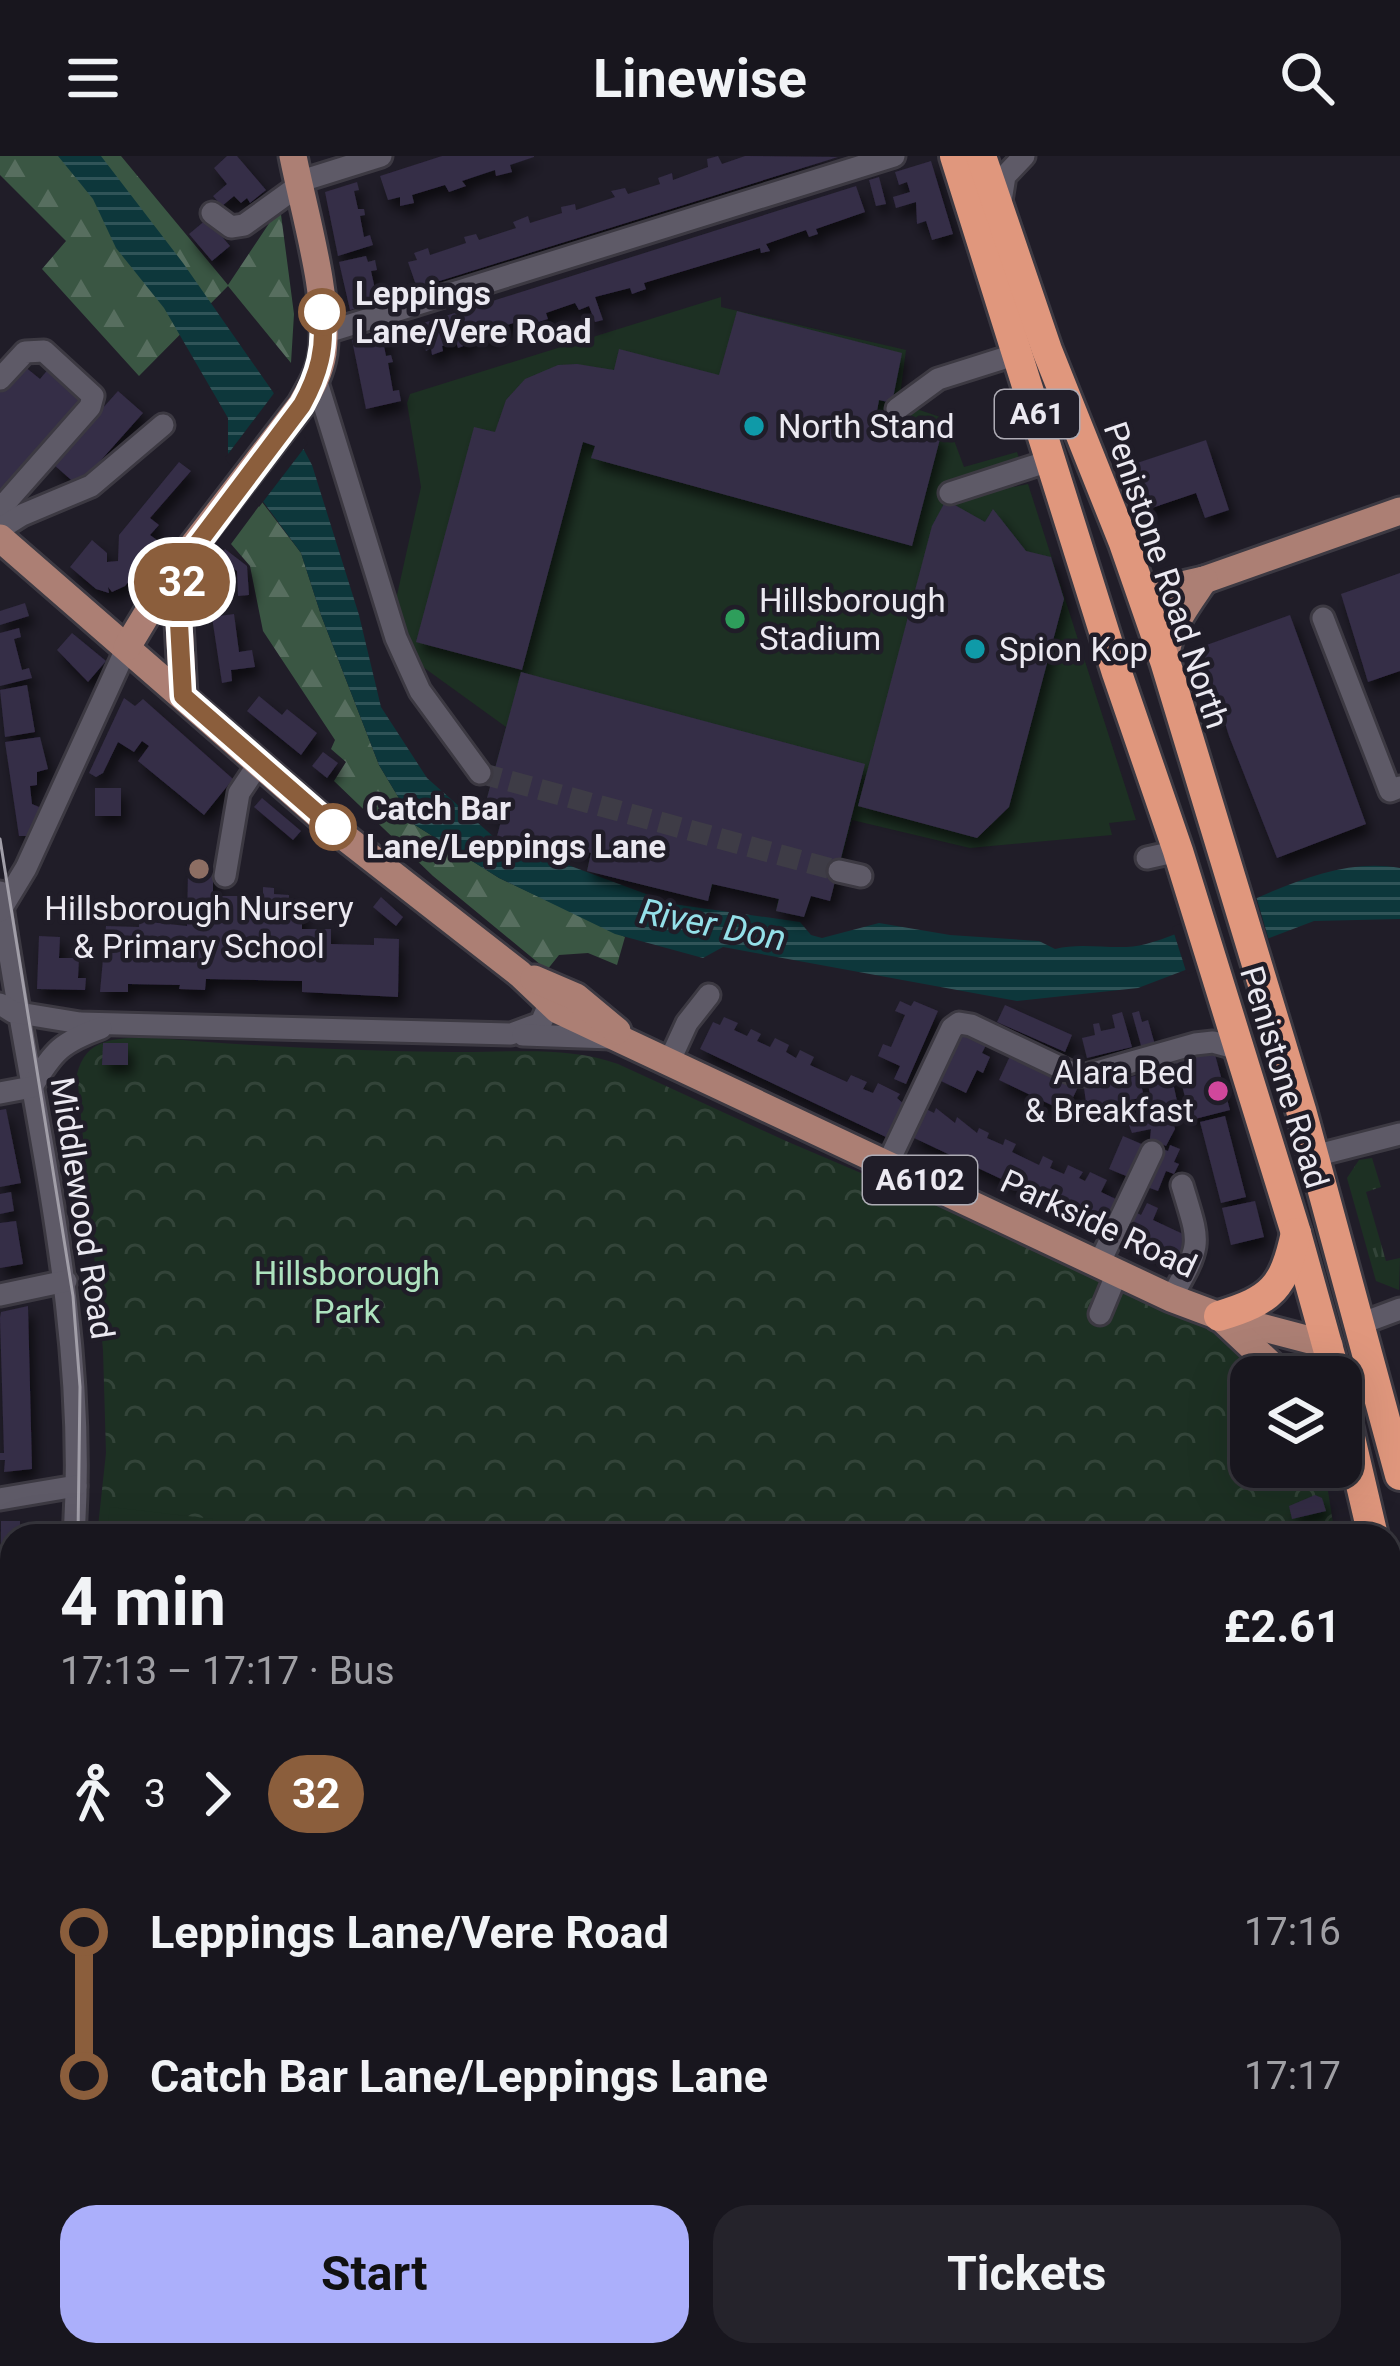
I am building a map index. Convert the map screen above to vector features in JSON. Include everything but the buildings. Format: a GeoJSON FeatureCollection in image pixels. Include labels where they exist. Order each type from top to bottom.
{"type":"FeatureCollection","features":[{"type":"Feature","properties":{"kind":"highway","name":"A61"},"geometry":{"type":"LineString","coordinates":[[955,156],[1117,673]]}},
{"type":"Feature","properties":{"kind":"highway","name":"Penistone Road North"},"geometry":{"type":"LineString","coordinates":[[981,156],[1046,350],[1165,661],[1252,952]]}},
{"type":"Feature","properties":{"kind":"highway"},"geometry":{"type":"LineString","coordinates":[[1117,673],[1124,625],[1142,594]]}},
{"type":"Feature","properties":{"kind":"highway","name":"Penistone Road"},"geometry":{"type":"LineString","coordinates":[[1117,673],[1159,799],[1170,862],[1213,966],[1331,1356]]}},
{"type":"Feature","properties":{"kind":"highway","name":"Penistone Road"},"geometry":{"type":"LineString","coordinates":[[1252,952],[1373,1370],[1391,1403],[1400,1475]]}},
{"type":"Feature","properties":{"kind":"highway"},"geometry":{"type":"LineString","coordinates":[[1271,1156],[1314,1156]]}},
{"type":"Feature","properties":{"kind":"highway"},"geometry":{"type":"LineString","coordinates":[[1220,1316],[1257,1304],[1270,1293],[1290,1260],[1296,1233]]}},
{"type":"Feature","properties":{"kind":"highway"},"geometry":{"type":"LineString","coordinates":[[1329,1345],[1354,1355],[1373,1370]]}},
{"type":"Feature","properties":{"kind":"highway"},"geometry":{"type":"LineString","coordinates":[[1359,1488],[1370,1524]]}},
{"type":"Feature","properties":{"kind":"main road"},"geometry":{"type":"LineString","coordinates":[[127,647],[155,596],[302,405],[316,380],[324,333],[295,170]]}},
{"type":"Feature","properties":{"kind":"main road"},"geometry":{"type":"LineString","coordinates":[[1142,594],[1204,580],[1400,511]]}},
{"type":"Feature","properties":{"kind":"main road","name":"A6102"},"geometry":{"type":"LineString","coordinates":[[0,538],[404,885],[536,986]]}},
{"type":"Feature","properties":{"kind":"main road"},"geometry":{"type":"LineString","coordinates":[[183,696],[179,623],[185,560]]}},
{"type":"Feature","properties":{"kind":"main road"},"geometry":{"type":"LineString","coordinates":[[1165,661],[1181,613],[1204,580]]}},
{"type":"Feature","properties":{"kind":"main road","name":"Parkside Road"},"geometry":{"type":"LineString","coordinates":[[536,986],[586,1025],[624,1038],[1107,1270],[1220,1316],[1329,1345]]}},
{"type":"Feature","properties":{"kind":"main road","name":"Parkside Road"},"geometry":{"type":"LineString","coordinates":[[1220,1316],[1262,1356]]}},
{"type":"Feature","properties":{"kind":"street"},"geometry":{"type":"LineString","coordinates":[[277,156],[295,170]]}},
{"type":"Feature","properties":{"kind":"street"},"geometry":{"type":"LineString","coordinates":[[212,213],[231,226],[244,225],[295,170],[381,156]]}},
{"type":"Feature","properties":{"kind":"street"},"geometry":{"type":"LineString","coordinates":[[324,333],[894,156]]}},
{"type":"Feature","properties":{"kind":"street"},"geometry":{"type":"LineString","coordinates":[[1000,214],[1005,176],[1024,156]]}},
{"type":"Feature","properties":{"kind":"street"},"geometry":{"type":"LineString","coordinates":[[0,380],[25,352],[44,351],[93,396],[90,407],[0,509]]}},
{"type":"Feature","properties":{"kind":"street"},"geometry":{"type":"LineString","coordinates":[[897,409],[938,379],[1017,354]]}},
{"type":"Feature","properties":{"kind":"street"},"geometry":{"type":"LineString","coordinates":[[316,380],[395,638],[420,691],[480,773]]}},
{"type":"Feature","properties":{"kind":"street"},"geometry":{"type":"LineString","coordinates":[[0,529],[91,486],[163,425]]}},
{"type":"Feature","properties":{"kind":"street"},"geometry":{"type":"LineString","coordinates":[[950,493],[1052,460]]}},
{"type":"Feature","properties":{"kind":"street"},"geometry":{"type":"LineString","coordinates":[[1323,618],[1390,790],[1400,787]]}},
{"type":"Feature","properties":{"kind":"street"},"geometry":{"type":"LineString","coordinates":[[1,904],[26,868],[127,647]]}},
{"type":"Feature","properties":{"kind":"street"},"geometry":{"type":"LineString","coordinates":[[225,876],[239,793],[260,764]]}},
{"type":"Feature","properties":{"kind":"street","name":"Middlewood Road"},"geometry":{"type":"LineString","coordinates":[[1,904],[9,1009],[32,1087],[66,1280],[75,1387],[74,1524]]}},
{"type":"Feature","properties":{"kind":"street"},"geometry":{"type":"LineString","coordinates":[[512,1034],[541,1023],[536,986]]}},
{"type":"Feature","properties":{"kind":"street"},"geometry":{"type":"LineString","coordinates":[[669,1062],[694,1012],[709,995]]}},
{"type":"Feature","properties":{"kind":"street","name":"Parkside Road"},"geometry":{"type":"LineString","coordinates":[[9,1009],[80,1023],[624,1038]]}},
{"type":"Feature","properties":{"kind":"street"},"geometry":{"type":"LineString","coordinates":[[887,1165],[952,1028],[959,1023],[1076,1075],[1195,1044],[1213,1042],[1239,1049]]}},
{"type":"Feature","properties":{"kind":"street","name":"Parkside Road"},"geometry":{"type":"LineString","coordinates":[[32,1087],[68,1040],[116,1024]]}},
{"type":"Feature","properties":{"kind":"street"},"geometry":{"type":"LineString","coordinates":[[0,1093],[32,1087]]}},
{"type":"Feature","properties":{"kind":"street"},"geometry":{"type":"LineString","coordinates":[[1314,1156],[1400,1134]]}},
{"type":"Feature","properties":{"kind":"street"},"geometry":{"type":"LineString","coordinates":[[1100,1314],[1107,1270],[1152,1152]]}},
{"type":"Feature","properties":{"kind":"street"},"geometry":{"type":"LineString","coordinates":[[1171,1298],[1198,1251],[1182,1185]]}},
{"type":"Feature","properties":{"kind":"street"},"geometry":{"type":"LineString","coordinates":[[0,1295],[66,1280]]}},
{"type":"Feature","properties":{"kind":"street"},"geometry":{"type":"LineString","coordinates":[[1360,1324],[1400,1310]]}},
{"type":"Feature","properties":{"kind":"street"},"geometry":{"type":"LineString","coordinates":[[0,1499],[76,1486]]}},
{"type":"Feature","properties":{"kind":"street"},"geometry":{"type":"LineString","coordinates":[[0,2144],[0,2154]]}},
{"type":"Feature","properties":{"kind":"green space"},"geometry":{"type":"Polygon","coordinates":[[[0,156],[121,156],[228,285],[280,207],[294,314],[291,363],[228,286],[139,376],[42,269],[66,241],[0,175],[0,156]]]}},
{"type":"Feature","properties":{"kind":"green space","name":"Hillsborough Stadium"},"geometry":{"type":"Polygon","coordinates":[[[721,297],[721,307],[906,350],[899,403],[946,419],[964,467],[1017,452],[1020,461],[1008,465],[1014,487],[1028,484],[1136,820],[1109,823],[1112,835],[970,848],[852,820],[830,901],[811,896],[804,917],[776,911],[778,899],[713,884],[708,901],[587,871],[591,852],[529,834],[525,844],[497,836],[503,814],[484,809],[506,727],[423,667],[403,634],[395,604],[421,487],[407,403],[410,394],[721,297]]]}},
{"type":"Feature","properties":{"kind":"green space"},"geometry":{"type":"Polygon","coordinates":[[[262,502],[301,553],[379,765],[415,825],[499,878],[625,937],[617,965],[588,953],[559,955],[547,970],[433,876],[334,781],[346,762],[331,749],[335,740],[263,631],[250,566],[231,544],[262,502]]]}},
{"type":"Feature","properties":{"kind":"green space","name":"Hillsborough Park"},"geometry":{"type":"Polygon","coordinates":[[[146,1037],[337,1049],[557,1052],[618,1064],[786,1141],[1274,1349],[1277,1356],[1230,1356],[1230,1488],[1327,1488],[1333,1524],[98,1524],[106,1453],[103,1350],[77,1074],[87,1053],[103,1043],[146,1037]]]}},
{"type":"Feature","properties":{"kind":"green space"},"geometry":{"type":"Polygon","coordinates":[[[1372,1158],[1381,1187],[1366,1192],[1386,1261],[1400,1258],[1399,1290],[1376,1281],[1347,1178],[1359,1160],[1372,1158]]]}},
{"type":"Feature","properties":{"kind":"green space"},"geometry":{"type":"Polygon","coordinates":[[[110,1507],[213,1519],[212,1524],[108,1524],[110,1507]]]}},
{"type":"Feature","properties":{"kind":"water","name":"River Don"},"geometry":{"type":"Polygon","coordinates":[[[58,156],[101,156],[273,392],[312,465],[359,615],[381,707],[427,778],[495,838],[673,904],[800,922],[811,935],[822,938],[879,923],[950,935],[1039,941],[1055,949],[1135,946],[1176,934],[1304,879],[1368,866],[1400,868],[1400,919],[1314,921],[1138,988],[1017,1001],[723,947],[703,958],[615,934],[499,878],[415,825],[379,765],[301,553],[228,454],[228,418],[164,308],[116,248],[93,199],[58,156]]]}},
{"type":"Feature","properties":{"kind":"pier"},"geometry":{"type":"Polygon","coordinates":[[[278,388],[308,443],[259,507],[225,458],[278,388]]]}},
{"type":"Feature","properties":{"kind":"pier"},"geometry":{"type":"Polygon","coordinates":[[[1255,893],[1270,944],[1187,974],[1172,927],[1255,893]]]}},
{"type":"Feature","properties":{"kind":"tunnel"},"geometry":{"type":"LineString","coordinates":[[480,773],[839,871]]}},
{"type":"Feature","properties":{"kind":"tram line"},"geometry":{"type":"LineString","coordinates":[[0,839],[73,1296],[80,1387],[78,1524]]}},
{"type":"Feature","properties":{"kind":"bus line","name":"32"},"geometry":{"type":"LineString","coordinates":[[322,312],[322,358],[316,380],[185,560],[179,623],[183,696],[333,827]]}},
{"type":"Feature","properties":{"kind":"place","name":"Leppings Lane/Vere Road"},"geometry":{"type":"Point","coordinates":[322,312]}},
{"type":"Feature","properties":{"kind":"place","name":"North Stand"},"geometry":{"type":"Point","coordinates":[754,426]}},
{"type":"Feature","properties":{"kind":"place","name":"Hillsborough Stadium"},"geometry":{"type":"Point","coordinates":[735,619]}},
{"type":"Feature","properties":{"kind":"place","name":"Spion Kop"},"geometry":{"type":"Point","coordinates":[975,649]}},
{"type":"Feature","properties":{"kind":"place","name":"Catch Bar Lane/Leppings Lane"},"geometry":{"type":"Point","coordinates":[333,827]}},
{"type":"Feature","properties":{"kind":"place","name":"Hillsborough Nursery & Primary School"},"geometry":{"type":"Point","coordinates":[199,869]}},
{"type":"Feature","properties":{"kind":"place","name":"Alara Bed & Breakfast"},"geometry":{"type":"Point","coordinates":[1218,1091]}}]}
